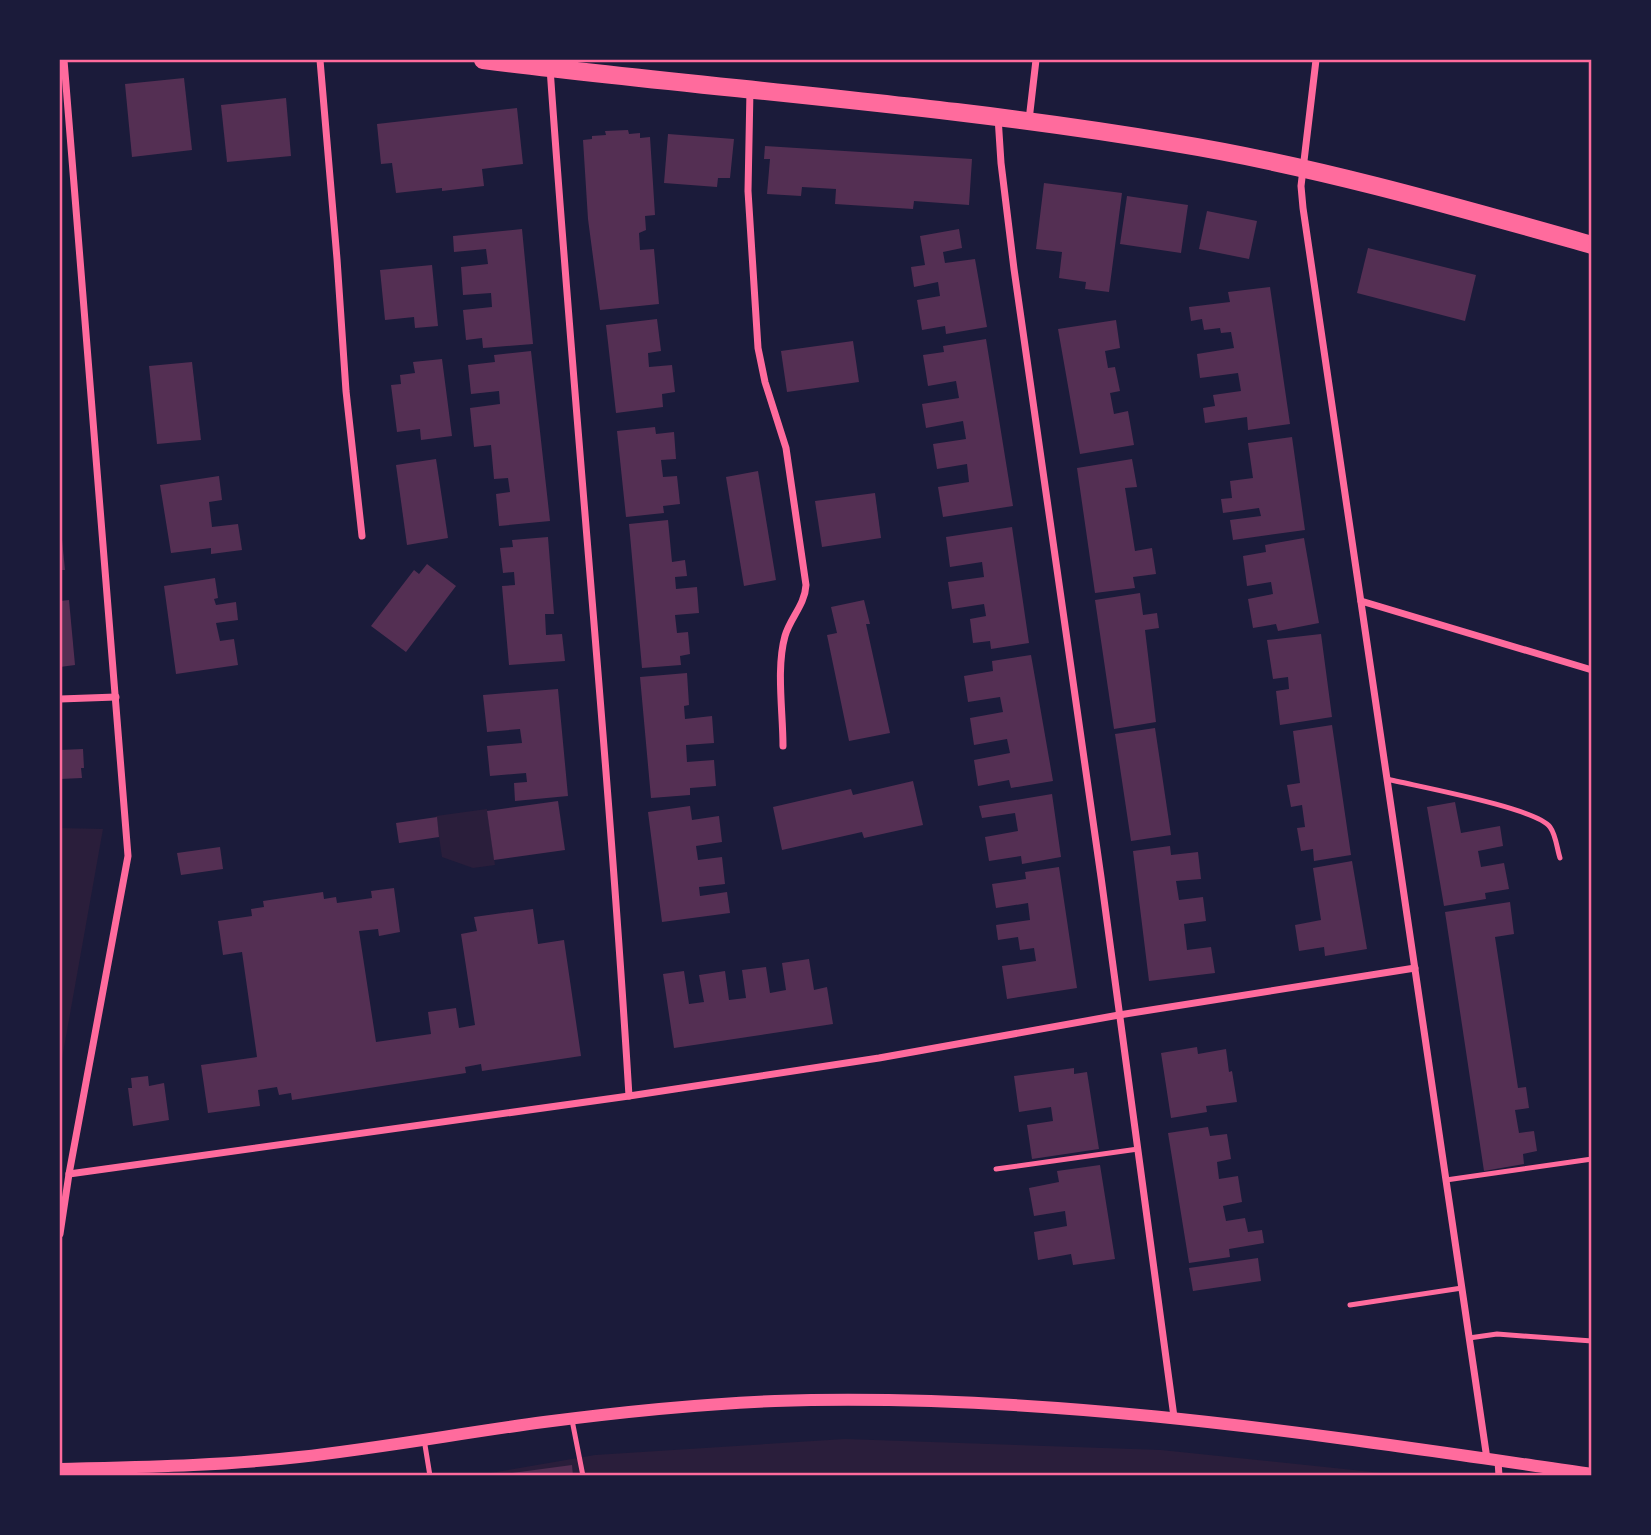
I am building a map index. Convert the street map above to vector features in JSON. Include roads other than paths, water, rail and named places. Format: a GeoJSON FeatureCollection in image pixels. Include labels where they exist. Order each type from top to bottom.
{"type":"FeatureCollection","features":[{"type":"Feature","properties":{"kind":"main road"},"geometry":{"type":"LineString","coordinates":[[483,60],[998,116],[1176,143],[1304,169],[1466,209],[1591,245]]}},
{"type":"Feature","properties":{"kind":"street"},"geometry":{"type":"LineString","coordinates":[[60,1234],[128,856],[64,60]]}},
{"type":"Feature","properties":{"kind":"street"},"geometry":{"type":"LineString","coordinates":[[320,60],[346,391],[362,536]]}},
{"type":"Feature","properties":{"kind":"street"},"geometry":{"type":"LineString","coordinates":[[1029,120],[1036,60]]}},
{"type":"Feature","properties":{"kind":"street"},"geometry":{"type":"LineString","coordinates":[[1316,60],[1304,169],[1303,208],[1469,1338],[1493,1460],[1499,1475]]}},
{"type":"Feature","properties":{"kind":"street"},"geometry":{"type":"LineString","coordinates":[[550,68],[563,259],[615,865],[629,1096]]}},
{"type":"Feature","properties":{"kind":"street"},"geometry":{"type":"LineString","coordinates":[[750,90],[748,191],[758,348],[765,382],[786,448],[806,585],[801,605],[786,634],[781,655],[783,746]]}},
{"type":"Feature","properties":{"kind":"street"},"geometry":{"type":"LineString","coordinates":[[998,116],[1000,163],[1014,269],[1174,1417]]}},
{"type":"Feature","properties":{"kind":"street"},"geometry":{"type":"LineString","coordinates":[[1361,601],[1591,670]]}},
{"type":"Feature","properties":{"kind":"street"},"geometry":{"type":"LineString","coordinates":[[60,699],[116,697]]}},
{"type":"Feature","properties":{"kind":"street"},"geometry":{"type":"LineString","coordinates":[[69,1174],[880,1058],[1119,1015],[1415,968]]}},
{"type":"Feature","properties":{"kind":"street"},"geometry":{"type":"LineString","coordinates":[[60,1469],[263,1461],[572,1418],[681,1407],[778,1401],[901,1401],[1047,1406],[1174,1417],[1591,1474]]}},
{"type":"Feature","properties":{"kind":"lane"},"geometry":{"type":"LineString","coordinates":[[1387,779],[1493,804],[1539,818],[1550,827],[1560,859]]}},
{"type":"Feature","properties":{"kind":"lane"},"geometry":{"type":"LineString","coordinates":[[996,1169],[1138,1149]]}},
{"type":"Feature","properties":{"kind":"lane"},"geometry":{"type":"LineString","coordinates":[[1446,1180],[1591,1159]]}},
{"type":"Feature","properties":{"kind":"lane"},"geometry":{"type":"LineString","coordinates":[[1350,1305],[1462,1289]]}},
{"type":"Feature","properties":{"kind":"lane"},"geometry":{"type":"LineString","coordinates":[[1469,1338],[1497,1334],[1591,1341]]}},
{"type":"Feature","properties":{"kind":"lane"},"geometry":{"type":"LineString","coordinates":[[572,1418],[583,1475]]}},
{"type":"Feature","properties":{"kind":"lane"},"geometry":{"type":"LineString","coordinates":[[424,1439],[430,1475]]}}]}
